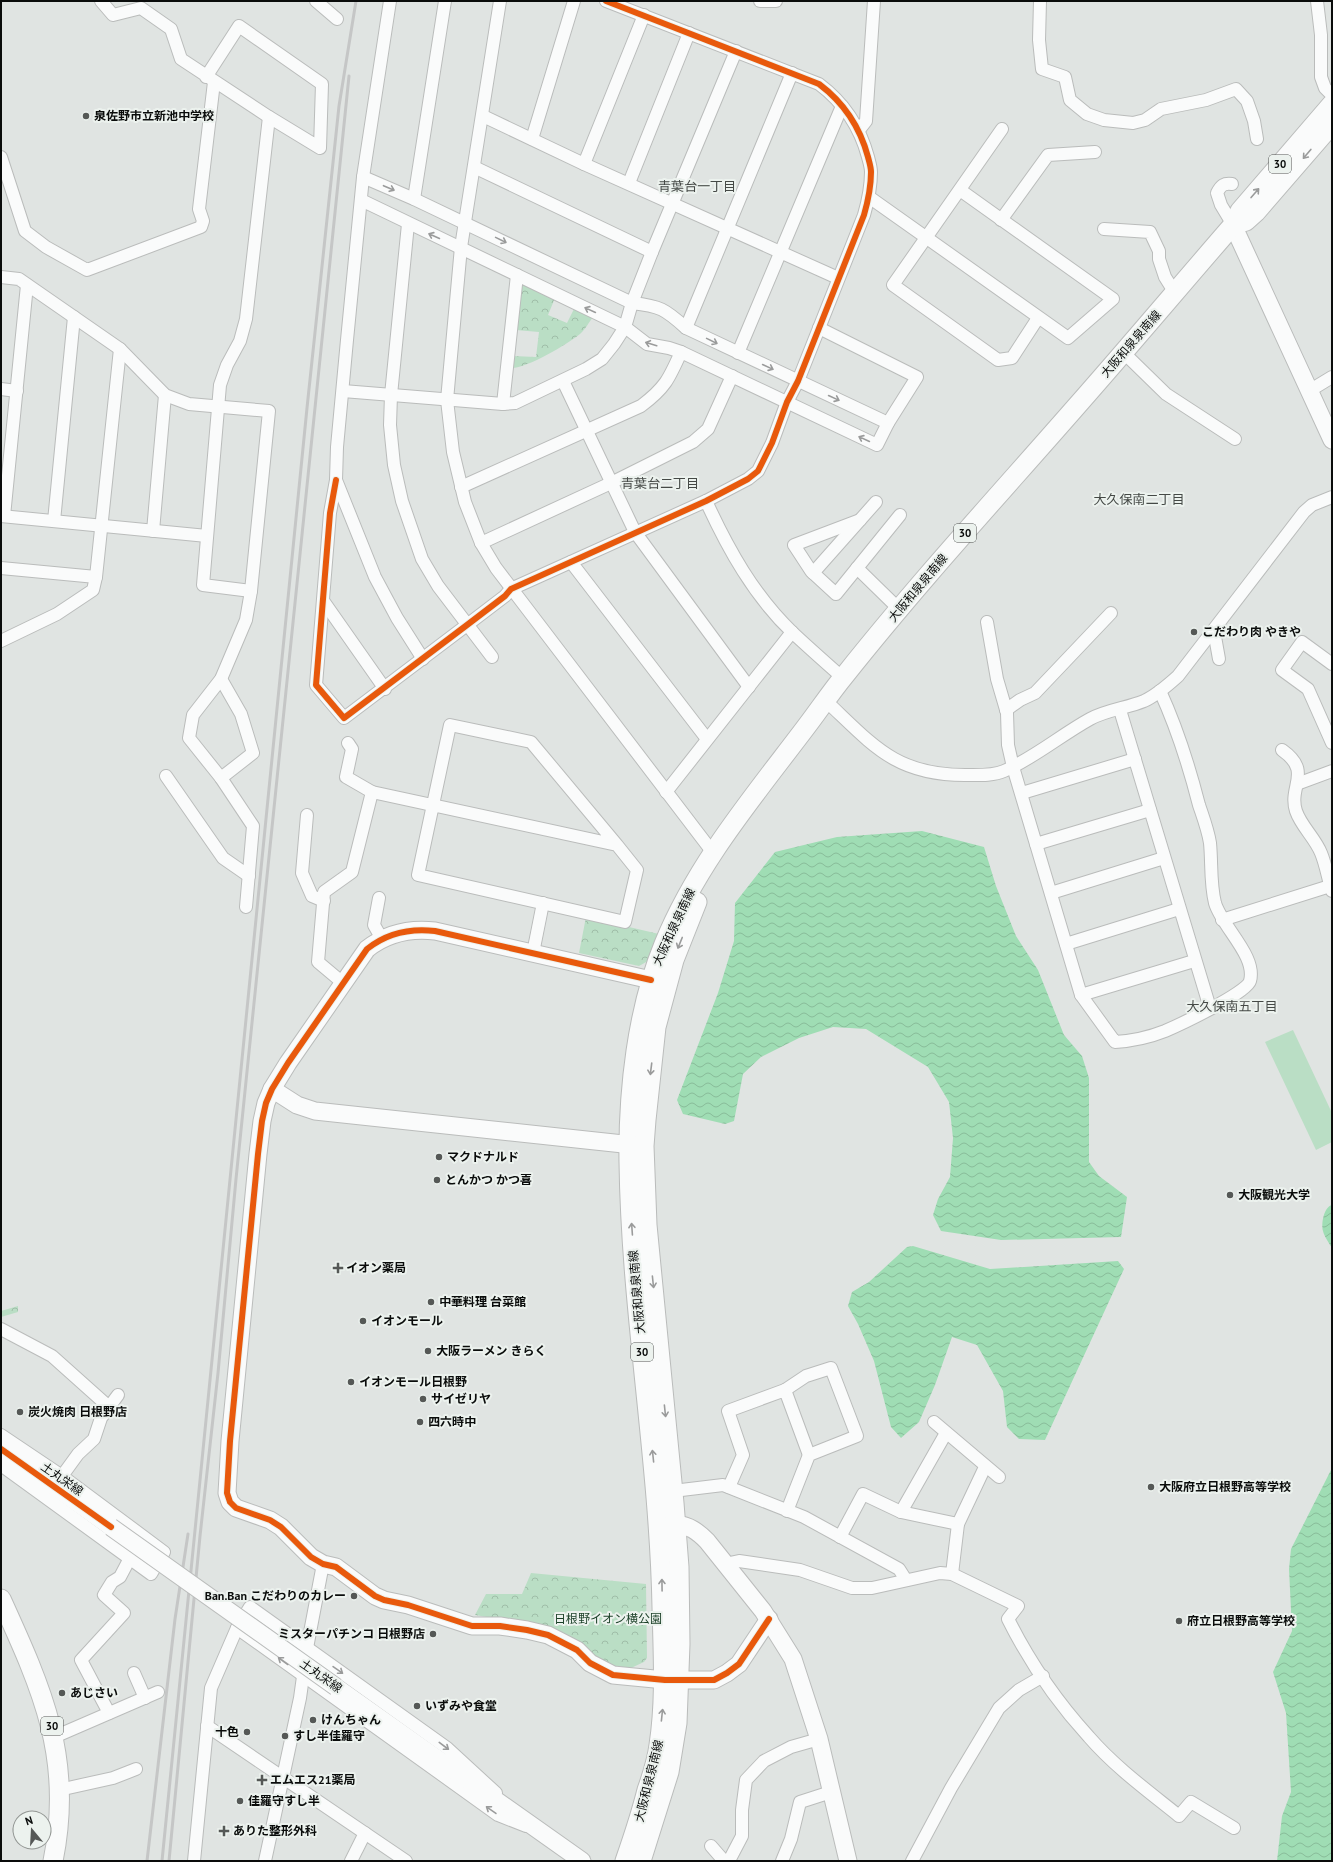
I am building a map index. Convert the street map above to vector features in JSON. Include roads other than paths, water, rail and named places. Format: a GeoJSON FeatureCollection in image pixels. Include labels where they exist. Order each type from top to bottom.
{"type":"FeatureCollection","features":[{"type":"Feature","properties":{"kind":"main road","name":"大阪和泉泉南線"},"geometry":{"type":"LineString","coordinates":[[625,1861],[636,1831],[659,1751],[672,1680],[679,1575],[673,1491],[647,1225],[636,1146],[634,1064],[651,980],[664,945],[687,895],[737,817],[843,678],[900,610],[1124,354],[1233,225],[1240,211],[1332,104]]}},
{"type":"Feature","properties":{"kind":"main road","name":"大阪和泉泉南線"},"geometry":{"type":"LineString","coordinates":[[1233,225],[1246,221],[1256,212],[1332,124]]}},
{"type":"Feature","properties":{"kind":"main road","name":"大阪和泉泉南線"},"geometry":{"type":"LineString","coordinates":[[641,1861],[669,1772],[677,1723],[630,1212],[636,1146],[647,1103],[656,1027],[674,960],[714,854]]}},
{"type":"Feature","properties":{"kind":"main road","name":"30"},"geometry":{"type":"LineString","coordinates":[[3,1609],[36,1680],[54,1737],[59,1768],[60,1790],[58,1832],[53,1861]]}},
{"type":"Feature","properties":{"kind":"street"},"geometry":{"type":"LineString","coordinates":[[1,157],[25,231],[46,247],[87,270],[202,227],[203,222],[199,209],[210,79],[239,26],[322,84],[320,148],[269,118],[210,79],[181,59],[171,29],[141,8],[113,15],[101,1]]}},
{"type":"Feature","properties":{"kind":"street"},"geometry":{"type":"LineString","coordinates":[[316,1],[337,19]]}},
{"type":"Feature","properties":{"kind":"street"},"geometry":{"type":"LineString","coordinates":[[390,1],[363,177],[337,447],[336,480],[330,513],[324,602],[316,685],[344,718],[385,689],[467,626],[505,596],[511,589],[706,501],[748,479],[758,471],[772,443],[787,402],[798,381],[869,197],[872,170],[865,144],[859,130],[832,94],[818,84],[792,73],[606,1]]}},
{"type":"Feature","properties":{"kind":"street"},"geometry":{"type":"LineString","coordinates":[[414,199],[445,1]]}},
{"type":"Feature","properties":{"kind":"street"},"geometry":{"type":"LineString","coordinates":[[500,1],[466,224],[461,247],[447,400],[450,434],[461,487],[481,542],[511,589],[714,854]]}},
{"type":"Feature","properties":{"kind":"street"},"geometry":{"type":"LineString","coordinates":[[532,139],[574,1]]}},
{"type":"Feature","properties":{"kind":"street"},"geometry":{"type":"LineString","coordinates":[[760,1],[776,1]]}},
{"type":"Feature","properties":{"kind":"street"},"geometry":{"type":"LineString","coordinates":[[859,130],[866,121],[874,1]]}},
{"type":"Feature","properties":{"kind":"street"},"geometry":{"type":"LineString","coordinates":[[1040,1],[1039,40],[1042,69],[1064,77],[1070,100],[1087,114],[1104,120],[1134,123],[1145,120],[1160,109],[1206,100],[1236,89],[1247,101],[1257,139]]}},
{"type":"Feature","properties":{"kind":"street"},"geometry":{"type":"LineString","coordinates":[[1317,1],[1321,35],[1321,77],[1325,88],[1332,95]]}},
{"type":"Feature","properties":{"kind":"street"},"geometry":{"type":"LineString","coordinates":[[584,164],[644,15]]}},
{"type":"Feature","properties":{"kind":"street"},"geometry":{"type":"LineString","coordinates":[[629,183],[689,33]]}},
{"type":"Feature","properties":{"kind":"street"},"geometry":{"type":"LineString","coordinates":[[343,391],[503,404],[515,403],[563,381],[602,359],[614,344],[625,326],[632,303],[672,202],[736,51]]}},
{"type":"Feature","properties":{"kind":"street"},"geometry":{"type":"LineString","coordinates":[[686,328],[792,73]]}},
{"type":"Feature","properties":{"kind":"street"},"geometry":{"type":"LineString","coordinates":[[738,354],[842,106]]}},
{"type":"Feature","properties":{"kind":"street"},"geometry":{"type":"LineString","coordinates":[[483,116],[584,164],[672,202],[838,278]]}},
{"type":"Feature","properties":{"kind":"street"},"geometry":{"type":"LineString","coordinates":[[251,591],[203,585],[217,406],[220,385],[227,365],[240,341],[246,319],[269,118]]}},
{"type":"Feature","properties":{"kind":"street"},"geometry":{"type":"LineString","coordinates":[[1002,129],[893,285],[998,360],[1012,358],[1038,318]]}},
{"type":"Feature","properties":{"kind":"street"},"geometry":{"type":"LineString","coordinates":[[1001,220],[1048,155],[1095,152]]}},
{"type":"Feature","properties":{"kind":"street"},"geometry":{"type":"LineString","coordinates":[[474,167],[652,252]]}},
{"type":"Feature","properties":{"kind":"street"},"geometry":{"type":"LineString","coordinates":[[363,177],[414,199],[632,303],[654,305],[669,313],[686,328],[738,354],[888,423]]}},
{"type":"Feature","properties":{"kind":"street"},"geometry":{"type":"LineString","coordinates":[[1232,184],[1226,183],[1220,186],[1217,193],[1221,205],[1233,225],[1332,440]]}},
{"type":"Feature","properties":{"kind":"street"},"geometry":{"type":"LineString","coordinates":[[869,197],[1068,338],[1112,299],[960,190]]}},
{"type":"Feature","properties":{"kind":"street"},"geometry":{"type":"LineString","coordinates":[[361,200],[408,224],[461,247],[625,326],[647,344],[670,348],[681,352],[877,445],[888,423],[917,377],[819,328]]}},
{"type":"Feature","properties":{"kind":"street"},"geometry":{"type":"LineString","coordinates":[[408,224],[391,395],[390,425],[394,465],[402,501],[422,560],[438,586],[492,657]]}},
{"type":"Feature","properties":{"kind":"street"},"geometry":{"type":"LineString","coordinates":[[1104,230],[1150,232],[1159,251],[1159,259],[1165,277],[1175,293]]}},
{"type":"Feature","properties":{"kind":"street"},"geometry":{"type":"LineString","coordinates":[[503,404],[517,275]]}},
{"type":"Feature","properties":{"kind":"street"},"geometry":{"type":"LineString","coordinates":[[1,278],[19,279],[120,349],[165,395],[189,404],[269,411],[251,591],[246,620],[221,679],[193,715],[188,738],[221,778],[253,826],[246,907]]}},
{"type":"Feature","properties":{"kind":"street"},"geometry":{"type":"LineString","coordinates":[[27,285],[3,516],[207,536]]}},
{"type":"Feature","properties":{"kind":"street"},"geometry":{"type":"LineString","coordinates":[[54,521],[74,317]]}},
{"type":"Feature","properties":{"kind":"street"},"geometry":{"type":"LineString","coordinates":[[1,641],[63,610],[93,590],[103,526],[120,349]]}},
{"type":"Feature","properties":{"kind":"street"},"geometry":{"type":"LineString","coordinates":[[461,487],[641,406],[658,393],[670,378],[681,352]]}},
{"type":"Feature","properties":{"kind":"street"},"geometry":{"type":"LineString","coordinates":[[1124,354],[1166,394],[1235,440]]}},
{"type":"Feature","properties":{"kind":"street"},"geometry":{"type":"LineString","coordinates":[[481,542],[610,483],[693,442],[708,429],[732,376]]}},
{"type":"Feature","properties":{"kind":"street"},"geometry":{"type":"LineString","coordinates":[[1309,391],[1332,377]]}},
{"type":"Feature","properties":{"kind":"street"},"geometry":{"type":"LineString","coordinates":[[563,381],[587,430],[610,483],[635,532],[749,687]]}},
{"type":"Feature","properties":{"kind":"street"},"geometry":{"type":"LineString","coordinates":[[1,389],[17,391]]}},
{"type":"Feature","properties":{"kind":"street"},"geometry":{"type":"LineString","coordinates":[[153,531],[165,395]]}},
{"type":"Feature","properties":{"kind":"street"},"geometry":{"type":"LineString","coordinates":[[336,480],[375,577],[397,618],[424,659]]}},
{"type":"Feature","properties":{"kind":"street"},"geometry":{"type":"LineString","coordinates":[[826,701],[873,745],[887,756],[904,765],[927,772],[948,775],[979,775],[1002,772],[1013,767],[1092,718],[1120,710],[1145,700],[1160,691],[1178,676],[1304,512],[1312,505],[1332,497]]}},
{"type":"Feature","properties":{"kind":"street"},"geometry":{"type":"LineString","coordinates":[[706,501],[735,560],[754,588],[792,632],[843,678]]}},
{"type":"Feature","properties":{"kind":"street"},"geometry":{"type":"LineString","coordinates":[[813,573],[876,502]]}},
{"type":"Feature","properties":{"kind":"street"},"geometry":{"type":"LineString","coordinates":[[860,520],[794,545],[813,573],[836,594],[900,515]]}},
{"type":"Feature","properties":{"kind":"street"},"geometry":{"type":"LineString","coordinates":[[571,562],[707,739]]}},
{"type":"Feature","properties":{"kind":"street"},"geometry":{"type":"LineString","coordinates":[[1,568],[96,577]]}},
{"type":"Feature","properties":{"kind":"street"},"geometry":{"type":"LineString","coordinates":[[857,568],[900,610]]}},
{"type":"Feature","properties":{"kind":"street"},"geometry":{"type":"LineString","coordinates":[[324,602],[385,689]]}},
{"type":"Feature","properties":{"kind":"street"},"geometry":{"type":"LineString","coordinates":[[1006,710],[1020,700],[1035,693],[1111,613]]}},
{"type":"Feature","properties":{"kind":"street"},"geometry":{"type":"LineString","coordinates":[[987,622],[997,679],[1006,710],[1008,745],[1013,767],[1081,995],[1115,1042],[1165,1031],[1242,991],[1250,982],[1251,971],[1248,960],[1222,920],[1216,904],[1211,884],[1210,842],[1177,730],[1160,691]]}},
{"type":"Feature","properties":{"kind":"street"},"geometry":{"type":"LineString","coordinates":[[1214,631],[1219,659]]}},
{"type":"Feature","properties":{"kind":"street"},"geometry":{"type":"LineString","coordinates":[[666,792],[792,632]]}},
{"type":"Feature","properties":{"kind":"street"},"geometry":{"type":"LineString","coordinates":[[1332,664],[1302,642],[1282,670],[1308,689],[1332,743]]}},
{"type":"Feature","properties":{"kind":"street"},"geometry":{"type":"LineString","coordinates":[[221,679],[241,714],[253,754],[221,778]]}},
{"type":"Feature","properties":{"kind":"street"},"geometry":{"type":"LineString","coordinates":[[1120,710],[1194,961],[1210,1008]]}},
{"type":"Feature","properties":{"kind":"street"},"geometry":{"type":"LineString","coordinates":[[450,726],[531,742],[617,845],[637,870],[625,922],[418,875],[450,726]]}},
{"type":"Feature","properties":{"kind":"street"},"geometry":{"type":"LineString","coordinates":[[348,743],[352,749],[346,777],[372,792],[434,804],[617,845]]}},
{"type":"Feature","properties":{"kind":"street"},"geometry":{"type":"LineString","coordinates":[[1222,920],[1331,889],[1321,852],[1296,810],[1295,802],[1298,774],[1296,764],[1292,757],[1282,750]]}},
{"type":"Feature","properties":{"kind":"street"},"geometry":{"type":"LineString","coordinates":[[1022,793],[1135,759]]}},
{"type":"Feature","properties":{"kind":"street"},"geometry":{"type":"LineString","coordinates":[[1297,784],[1332,771]]}},
{"type":"Feature","properties":{"kind":"street"},"geometry":{"type":"LineString","coordinates":[[166,776],[223,858],[249,876]]}},
{"type":"Feature","properties":{"kind":"street"},"geometry":{"type":"LineString","coordinates":[[343,983],[318,962],[324,892],[352,872],[372,792]]}},
{"type":"Feature","properties":{"kind":"street"},"geometry":{"type":"LineString","coordinates":[[1036,844],[1150,810]]}},
{"type":"Feature","properties":{"kind":"street"},"geometry":{"type":"LineString","coordinates":[[307,815],[302,873],[312,896],[324,901]]}},
{"type":"Feature","properties":{"kind":"street"},"geometry":{"type":"LineString","coordinates":[[1051,893],[1164,858]]}},
{"type":"Feature","properties":{"kind":"street"},"geometry":{"type":"LineString","coordinates":[[379,898],[374,925],[382,939]]}},
{"type":"Feature","properties":{"kind":"street"},"geometry":{"type":"LineString","coordinates":[[534,953],[543,903]]}},
{"type":"Feature","properties":{"kind":"street"},"geometry":{"type":"LineString","coordinates":[[1066,944],[1179,909]]}},
{"type":"Feature","properties":{"kind":"street"},"geometry":{"type":"LineString","coordinates":[[651,980],[534,953],[422,930],[393,934],[367,949],[272,1089],[266,1102],[258,1154],[230,1441],[227,1492],[230,1502],[236,1508],[270,1520],[281,1526],[311,1557],[324,1564],[336,1567],[375,1596],[472,1626],[500,1626],[548,1635],[576,1650],[590,1663],[613,1675],[672,1680],[714,1680],[727,1674],[745,1656],[769,1619]]}},
{"type":"Feature","properties":{"kind":"street"},"geometry":{"type":"LineString","coordinates":[[1081,995],[1194,961]]}},
{"type":"Feature","properties":{"kind":"street"},"geometry":{"type":"LineString","coordinates":[[272,1089],[297,1105],[315,1111],[636,1146]]}},
{"type":"Feature","properties":{"kind":"street"},"geometry":{"type":"LineString","coordinates":[[1,1329],[52,1356],[109,1407]]}},
{"type":"Feature","properties":{"kind":"street"},"geometry":{"type":"LineString","coordinates":[[729,1487],[743,1455],[728,1411],[785,1390],[806,1376],[831,1368],[857,1436],[809,1455]]}},
{"type":"Feature","properties":{"kind":"street"},"geometry":{"type":"LineString","coordinates":[[785,1390],[809,1455],[787,1510]]}},
{"type":"Feature","properties":{"kind":"street"},"geometry":{"type":"LineString","coordinates":[[62,1476],[78,1454],[94,1439],[101,1418],[118,1395]]}},
{"type":"Feature","properties":{"kind":"street"},"geometry":{"type":"LineString","coordinates":[[934,1422],[985,1467],[999,1477]]}},
{"type":"Feature","properties":{"kind":"street"},"geometry":{"type":"LineString","coordinates":[[901,1512],[946,1433]]}},
{"type":"Feature","properties":{"kind":"street"},"geometry":{"type":"LineString","coordinates":[[1,1435],[62,1476],[164,1552],[151,1574],[1,1465]]}},
{"type":"Feature","properties":{"kind":"street","name":"土丸栄線"},"geometry":{"type":"LineString","coordinates":[[1,1449],[582,1861]]}},
{"type":"Feature","properties":{"kind":"street"},"geometry":{"type":"LineString","coordinates":[[952,1574],[958,1524],[985,1467]]}},
{"type":"Feature","properties":{"kind":"street"},"geometry":{"type":"LineString","coordinates":[[673,1491],[723,1485],[729,1487],[804,1517],[899,1569],[906,1580]]}},
{"type":"Feature","properties":{"kind":"street"},"geometry":{"type":"LineString","coordinates":[[840,1537],[863,1494],[901,1512],[958,1524]]}},
{"type":"Feature","properties":{"kind":"street"},"geometry":{"type":"LineString","coordinates":[[676,1524],[687,1526],[696,1530],[769,1619],[793,1659],[819,1739],[848,1861]]}},
{"type":"Feature","properties":{"kind":"street"},"geometry":{"type":"LineString","coordinates":[[109,1713],[81,1660],[124,1613],[104,1595],[112,1582],[120,1577],[130,1558]]}},
{"type":"Feature","properties":{"kind":"street"},"geometry":{"type":"LineString","coordinates":[[725,1564],[740,1561],[800,1570],[852,1588],[872,1588],[940,1573],[952,1574],[1018,1606],[1008,1619],[1019,1642],[1063,1707],[1089,1738],[1129,1775],[1179,1816],[1191,1802],[1234,1828]]}},
{"type":"Feature","properties":{"kind":"street"},"geometry":{"type":"LineString","coordinates":[[265,1861],[283,1777],[324,1564]]}},
{"type":"Feature","properties":{"kind":"street"},"geometry":{"type":"LineString","coordinates":[[194,1861],[211,1688],[237,1628],[250,1607],[447,1748],[481,1778],[519,1817]]}},
{"type":"Feature","properties":{"kind":"street"},"geometry":{"type":"LineString","coordinates":[[237,1628],[498,1815],[540,1831]]}},
{"type":"Feature","properties":{"kind":"street"},"geometry":{"type":"LineString","coordinates":[[134,1673],[145,1698]]}},
{"type":"Feature","properties":{"kind":"street"},"geometry":{"type":"LineString","coordinates":[[912,1861],[951,1788],[999,1708],[1019,1690],[1042,1676]]}},
{"type":"Feature","properties":{"kind":"street"},"geometry":{"type":"LineString","coordinates":[[54,1737],[158,1692]]}},
{"type":"Feature","properties":{"kind":"street"},"geometry":{"type":"LineString","coordinates":[[207,1726],[406,1861]]}},
{"type":"Feature","properties":{"kind":"street"},"geometry":{"type":"LineString","coordinates":[[727,1861],[731,1857],[742,1836],[742,1810],[746,1780],[764,1761],[791,1747],[819,1739]]}},
{"type":"Feature","properties":{"kind":"street"},"geometry":{"type":"LineString","coordinates":[[60,1790],[113,1778],[136,1769]]}},
{"type":"Feature","properties":{"kind":"street"},"geometry":{"type":"LineString","coordinates":[[782,1861],[791,1839],[800,1802],[831,1792]]}},
{"type":"Feature","properties":{"kind":"street"},"geometry":{"type":"LineString","coordinates":[[351,1861],[365,1833]]}},
{"type":"Feature","properties":{"kind":"street"},"geometry":{"type":"LineString","coordinates":[[711,1846],[724,1861]]}},
{"type":"Feature","properties":{"kind":"water"},"geometry":{"type":"Polygon","coordinates":[[[922,831],[984,847],[996,886],[1016,936],[1038,970],[1064,1035],[1082,1056],[1089,1078],[1089,1162],[1099,1176],[1127,1197],[1121,1237],[1001,1240],[941,1231],[933,1215],[938,1199],[950,1177],[953,1138],[949,1102],[928,1067],[866,1029],[833,1027],[799,1038],[761,1057],[743,1074],[734,1121],[725,1124],[683,1114],[677,1100],[718,993],[734,941],[735,903],[775,852],[837,837],[922,831]]]}},
{"type":"Feature","properties":{"kind":"water"},"geometry":{"type":"Polygon","coordinates":[[[1332,1205],[1332,1248],[1324,1233],[1322,1224],[1325,1212],[1329,1206],[1332,1205]]]}},
{"type":"Feature","properties":{"kind":"water"},"geometry":{"type":"Polygon","coordinates":[[[913,1246],[990,1269],[1118,1261],[1124,1269],[1045,1440],[1019,1439],[1007,1427],[1003,1391],[977,1345],[952,1337],[935,1385],[919,1422],[901,1438],[891,1427],[874,1361],[858,1324],[848,1306],[852,1292],[869,1282],[907,1247],[913,1246]]]}},
{"type":"Feature","properties":{"kind":"water"},"geometry":{"type":"Polygon","coordinates":[[[1332,1468],[1332,1861],[1277,1861],[1282,1816],[1291,1792],[1286,1713],[1273,1672],[1292,1631],[1289,1569],[1291,1549],[1332,1468]]]}},
{"type":"Feature","properties":{"kind":"railway"},"geometry":{"type":"LineString","coordinates":[[162,1861],[307,408],[339,106],[356,1]]}},
{"type":"Feature","properties":{"kind":"railway"},"geometry":{"type":"LineString","coordinates":[[169,1861],[200,1536],[218,1373],[236,1179],[349,76]]}},
{"type":"Feature","properties":{"kind":"railway"},"geometry":{"type":"LineString","coordinates":[[147,1861],[175,1619],[188,1534]]}},
{"type":"Feature","properties":{"kind":"place","name":"泉佐野市立新池中学校"},"geometry":{"type":"Point","coordinates":[86,116]}},
{"type":"Feature","properties":{"kind":"place","name":"こだわり肉 やきや"},"geometry":{"type":"Point","coordinates":[1194,632]}},
{"type":"Feature","properties":{"kind":"place","name":"マクドナルド"},"geometry":{"type":"Point","coordinates":[439,1157]}},
{"type":"Feature","properties":{"kind":"place","name":"とんかつ かつ喜"},"geometry":{"type":"Point","coordinates":[437,1180]}},
{"type":"Feature","properties":{"kind":"place","name":"大阪観光大学"},"geometry":{"type":"Point","coordinates":[1230,1195]}},
{"type":"Feature","properties":{"kind":"place","name":"イオン薬局"},"geometry":{"type":"Point","coordinates":[338,1268]}},
{"type":"Feature","properties":{"kind":"place","name":"中華料理 台菜館"},"geometry":{"type":"Point","coordinates":[431,1302]}},
{"type":"Feature","properties":{"kind":"place","name":"イオンモール"},"geometry":{"type":"Point","coordinates":[363,1321]}},
{"type":"Feature","properties":{"kind":"place","name":"大阪ラーメン きらく"},"geometry":{"type":"Point","coordinates":[428,1351]}},
{"type":"Feature","properties":{"kind":"place","name":"イオンモール日根野"},"geometry":{"type":"Point","coordinates":[351,1382]}},
{"type":"Feature","properties":{"kind":"place","name":"サイゼリヤ"},"geometry":{"type":"Point","coordinates":[423,1399]}},
{"type":"Feature","properties":{"kind":"place","name":"炭火焼肉 日根野店"},"geometry":{"type":"Point","coordinates":[20,1412]}},
{"type":"Feature","properties":{"kind":"place","name":"四六時中"},"geometry":{"type":"Point","coordinates":[420,1422]}},
{"type":"Feature","properties":{"kind":"place","name":"大阪府立日根野高等学校"},"geometry":{"type":"Point","coordinates":[1151,1487]}},
{"type":"Feature","properties":{"kind":"place","name":"Ban.Ban こだわりのカレー"},"geometry":{"type":"Point","coordinates":[354,1596]}},
{"type":"Feature","properties":{"kind":"place","name":"府立日根野高等学校"},"geometry":{"type":"Point","coordinates":[1179,1621]}},
{"type":"Feature","properties":{"kind":"place","name":"ミスターパチンコ 日根野店"},"geometry":{"type":"Point","coordinates":[433,1634]}},
{"type":"Feature","properties":{"kind":"place","name":"あじさい"},"geometry":{"type":"Point","coordinates":[62,1693]}},
{"type":"Feature","properties":{"kind":"place","name":"いずみや食堂"},"geometry":{"type":"Point","coordinates":[417,1706]}},
{"type":"Feature","properties":{"kind":"place","name":"けんちゃん"},"geometry":{"type":"Point","coordinates":[313,1720]}},
{"type":"Feature","properties":{"kind":"place","name":"十色"},"geometry":{"type":"Point","coordinates":[247,1732]}},
{"type":"Feature","properties":{"kind":"place","name":"すし半佳羅守"},"geometry":{"type":"Point","coordinates":[285,1736]}},
{"type":"Feature","properties":{"kind":"place","name":"エムエス21薬局"},"geometry":{"type":"Point","coordinates":[262,1780]}},
{"type":"Feature","properties":{"kind":"place","name":"佳羅守すし半"},"geometry":{"type":"Point","coordinates":[240,1801]}},
{"type":"Feature","properties":{"kind":"place","name":"ありた整形外科"},"geometry":{"type":"Point","coordinates":[224,1831]}},
{"type":"Feature","properties":{"kind":"district","name":"青葉台一丁目"},"geometry":{"type":"Point","coordinates":[697,186]}},
{"type":"Feature","properties":{"kind":"district","name":"青葉台二丁目"},"geometry":{"type":"Point","coordinates":[660,483]}},
{"type":"Feature","properties":{"kind":"district","name":"大久保南二丁目"},"geometry":{"type":"Point","coordinates":[1139,499]}},
{"type":"Feature","properties":{"kind":"district","name":"大久保南五丁目"},"geometry":{"type":"Point","coordinates":[1232,1006]}},
{"type":"Feature","properties":{"kind":"park label","name":"日根野イオン横公園"},"geometry":{"type":"Point","coordinates":[608,1619]}}]}
